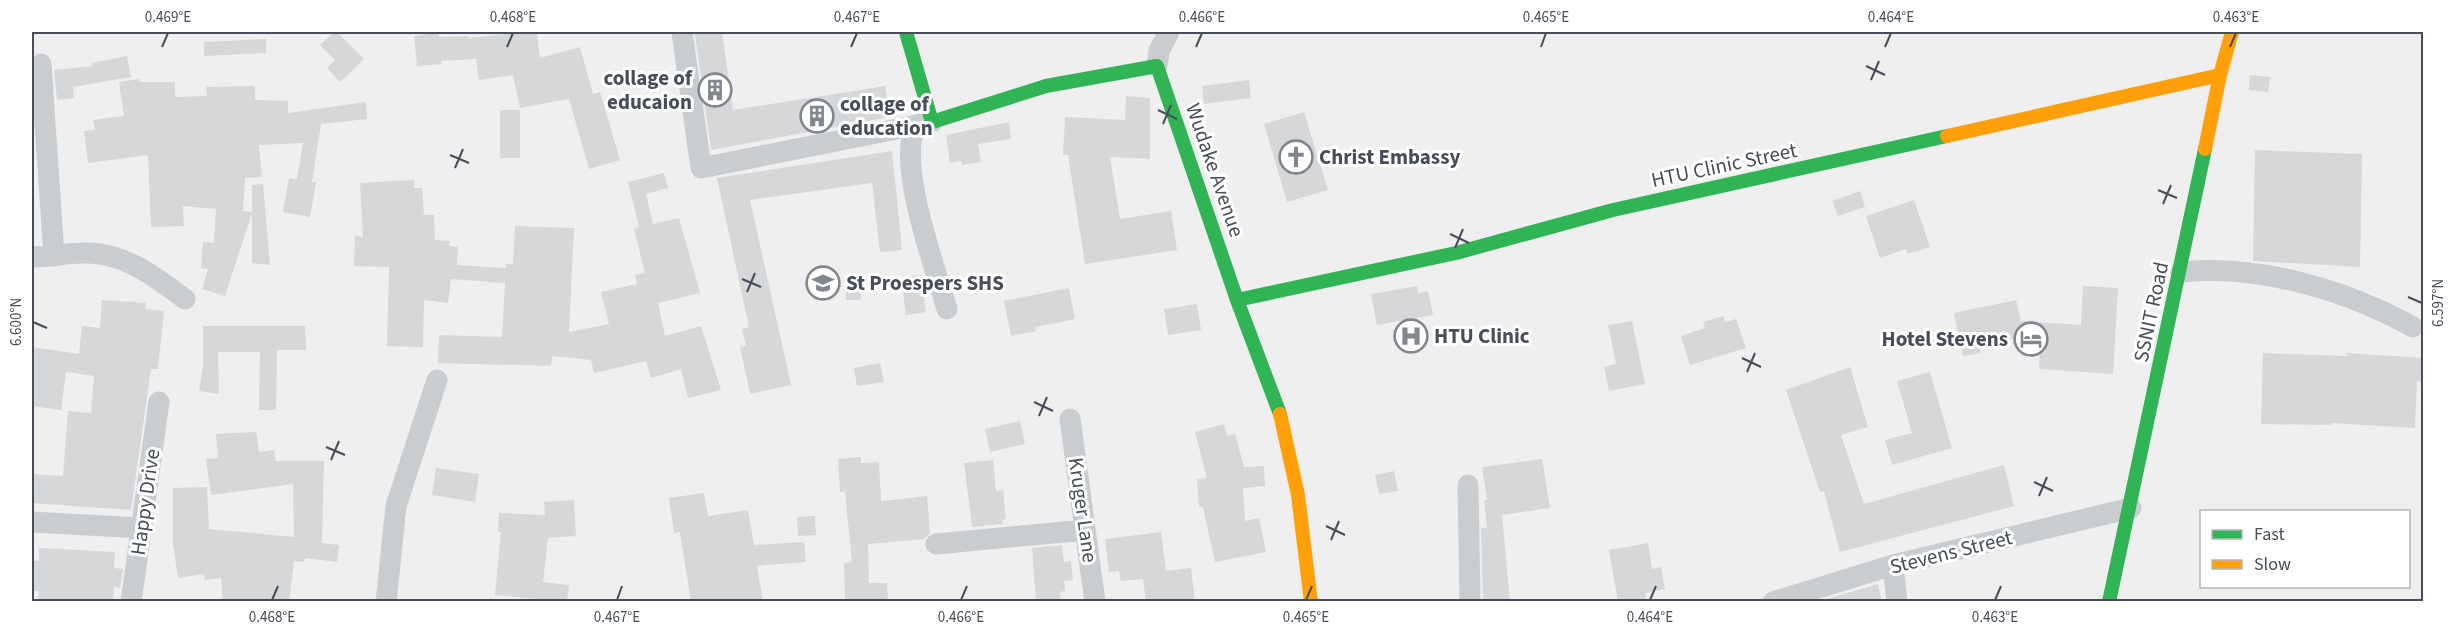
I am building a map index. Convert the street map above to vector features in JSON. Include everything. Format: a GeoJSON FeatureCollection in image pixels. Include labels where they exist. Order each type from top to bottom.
{"type":"FeatureCollection","features":[{"type":"Feature","properties":{"kind":"street"},"geometry":{"type":"LineString","coordinates":[[681,32],[700,168],[924,123],[1046,86],[1157,66],[1159,51],[1169,32]]}},
{"type":"Feature","properties":{"kind":"street"},"geometry":{"type":"LineString","coordinates":[[906,32],[924,123]]}},
{"type":"Feature","properties":{"kind":"street","name":"SSNIT Road"},"geometry":{"type":"LineString","coordinates":[[2109,602],[2132,508],[2220,75],[2232,32]]}},
{"type":"Feature","properties":{"kind":"street"},"geometry":{"type":"LineString","coordinates":[[41,64],[54,256]]}},
{"type":"Feature","properties":{"kind":"street","name":"Wudake Avenue"},"geometry":{"type":"LineString","coordinates":[[1157,66],[1237,300],[1280,412],[1291,454],[1311,602]]}},
{"type":"Feature","properties":{"kind":"street","name":"HTU Clinic Street"},"geometry":{"type":"LineString","coordinates":[[1237,300],[1456,253],[1613,210],[2220,75]]}},
{"type":"Feature","properties":{"kind":"street"},"geometry":{"type":"LineString","coordinates":[[924,123],[911,135],[909,150],[916,200],[947,309]]}},
{"type":"Feature","properties":{"kind":"street"},"geometry":{"type":"LineString","coordinates":[[32,257],[85,252],[124,260],[152,274],[185,299]]}},
{"type":"Feature","properties":{"kind":"street"},"geometry":{"type":"LineString","coordinates":[[2181,272],[2220,270],[2332,291],[2360,300],[2414,327]]}},
{"type":"Feature","properties":{"kind":"street"},"geometry":{"type":"LineString","coordinates":[[386,602],[396,506],[437,380]]}},
{"type":"Feature","properties":{"kind":"street","name":"Happy Drive"},"geometry":{"type":"LineString","coordinates":[[131,602],[159,402]]}},
{"type":"Feature","properties":{"kind":"street","name":"Kruger Lane"},"geometry":{"type":"LineString","coordinates":[[1070,419],[1095,602]]}},
{"type":"Feature","properties":{"kind":"street"},"geometry":{"type":"LineString","coordinates":[[1468,485],[1470,602]]}},
{"type":"Feature","properties":{"kind":"street","name":"Stevens Street"},"geometry":{"type":"LineString","coordinates":[[1773,602],[1893,565],[2132,508]]}},
{"type":"Feature","properties":{"kind":"street"},"geometry":{"type":"LineString","coordinates":[[32,522],[141,528]]}},
{"type":"Feature","properties":{"kind":"street"},"geometry":{"type":"LineString","coordinates":[[936,544],[1085,530]]}},
{"type":"Feature","properties":{"kind":"street"},"geometry":{"type":"LineString","coordinates":[[1893,565],[1897,602]]}},
{"type":"Feature","properties":{"kind":"building"},"geometry":{"type":"Polygon","coordinates":[[[334,32],[337,32],[364,59],[340,82],[327,68],[335,60],[320,45],[334,32]]]}},
{"type":"Feature","properties":{"kind":"building"},"geometry":{"type":"Polygon","coordinates":[[[505,32],[537,32],[540,58],[580,47],[593,94],[600,92],[620,160],[589,169],[569,99],[520,108],[513,75],[479,80],[476,59],[441,61],[442,64],[417,66],[414,36],[438,33],[439,37],[468,36],[468,38],[506,34],[505,32]]]}},
{"type":"Feature","properties":{"kind":"building"},"geometry":{"type":"Polygon","coordinates":[[[722,32],[733,110],[885,86],[890,117],[711,150],[695,34],[722,32]]]}},
{"type":"Feature","properties":{"kind":"building"},"geometry":{"type":"Polygon","coordinates":[[[266,39],[266,53],[204,56],[204,42],[266,39]]]}},
{"type":"Feature","properties":{"kind":"building"},"geometry":{"type":"Polygon","coordinates":[[[127,56],[131,77],[73,87],[74,98],[57,100],[54,70],[92,66],[92,63],[127,56]]]}},
{"type":"Feature","properties":{"kind":"building"},"geometry":{"type":"Polygon","coordinates":[[[2250,75],[2270,77],[2268,92],[2249,90],[2250,75]]]}},
{"type":"Feature","properties":{"kind":"building"},"geometry":{"type":"Polygon","coordinates":[[[139,79],[140,82],[175,82],[175,97],[207,96],[206,87],[255,86],[255,100],[288,101],[288,113],[366,102],[367,119],[321,124],[312,182],[316,182],[310,217],[283,212],[289,178],[297,179],[303,143],[259,145],[262,177],[245,178],[243,211],[252,212],[252,185],[263,184],[270,265],[252,263],[252,213],[225,296],[202,289],[208,269],[201,268],[203,242],[214,243],[216,209],[183,206],[184,226],[151,227],[148,155],[88,163],[84,131],[95,130],[93,120],[124,116],[119,82],[139,79]]]}},
{"type":"Feature","properties":{"kind":"building"},"geometry":{"type":"Polygon","coordinates":[[[1249,80],[1251,98],[1204,104],[1202,86],[1249,80]]]}},
{"type":"Feature","properties":{"kind":"building"},"geometry":{"type":"Polygon","coordinates":[[[1126,96],[1150,98],[1150,159],[1110,157],[1120,219],[1171,211],[1177,250],[1085,264],[1068,155],[1063,155],[1065,117],[1125,120],[1126,96]]]}},
{"type":"Feature","properties":{"kind":"building"},"geometry":{"type":"Polygon","coordinates":[[[500,110],[520,110],[520,158],[500,158],[500,110]]]}},
{"type":"Feature","properties":{"kind":"building","name":"Christ Embassy"},"geometry":{"type":"Polygon","coordinates":[[[1304,112],[1328,190],[1287,202],[1264,124],[1304,112]]]}},
{"type":"Feature","properties":{"kind":"building"},"geometry":{"type":"Polygon","coordinates":[[[1009,122],[1011,139],[978,144],[981,162],[962,165],[961,161],[950,163],[946,135],[1009,122]]]}},
{"type":"Feature","properties":{"kind":"building"},"geometry":{"type":"Polygon","coordinates":[[[2255,150],[2362,154],[2360,267],[2253,261],[2255,150]]]}},
{"type":"Feature","properties":{"kind":"building"},"geometry":{"type":"Polygon","coordinates":[[[892,151],[902,250],[880,252],[872,183],[750,200],[791,385],[750,394],[740,347],[746,346],[742,329],[749,327],[717,178],[892,151]]]}},
{"type":"Feature","properties":{"kind":"building"},"geometry":{"type":"Polygon","coordinates":[[[664,173],[668,188],[646,194],[653,224],[679,218],[700,293],[658,303],[665,336],[701,326],[721,390],[688,398],[681,369],[651,378],[646,361],[594,373],[591,360],[552,356],[551,366],[438,363],[439,335],[502,337],[505,283],[451,279],[448,303],[424,300],[423,347],[387,346],[389,267],[354,266],[355,236],[363,237],[360,183],[414,180],[414,188],[422,188],[424,215],[434,215],[435,240],[450,241],[449,246],[458,247],[457,265],[506,268],[506,264],[513,264],[515,226],[574,228],[569,332],[609,324],[601,292],[637,284],[635,275],[645,273],[634,229],[639,227],[628,182],[664,173]]]}},
{"type":"Feature","properties":{"kind":"building"},"geometry":{"type":"Polygon","coordinates":[[[1860,191],[1865,207],[1838,216],[1832,201],[1860,191]]]}},
{"type":"Feature","properties":{"kind":"building"},"geometry":{"type":"Polygon","coordinates":[[[1914,200],[1930,247],[1908,254],[1906,249],[1880,258],[1866,216],[1914,200]]]}},
{"type":"Feature","properties":{"kind":"building"},"geometry":{"type":"Polygon","coordinates":[[[846,275],[861,275],[861,300],[846,300],[846,275]]]}},
{"type":"Feature","properties":{"kind":"building"},"geometry":{"type":"Polygon","coordinates":[[[921,275],[926,312],[906,315],[901,277],[921,275]]]}},
{"type":"Feature","properties":{"kind":"building"},"geometry":{"type":"Polygon","coordinates":[[[1417,286],[1418,293],[1428,291],[1433,315],[1377,325],[1371,294],[1417,286]]]}},
{"type":"Feature","properties":{"kind":"building"},"geometry":{"type":"Polygon","coordinates":[[[2083,286],[2118,288],[2113,374],[2039,369],[2041,333],[1980,345],[1981,353],[1963,356],[1954,313],[2016,300],[2021,321],[2081,325],[2083,286]]]}},
{"type":"Feature","properties":{"kind":"building"},"geometry":{"type":"Polygon","coordinates":[[[1069,288],[1075,319],[1035,327],[1036,331],[1011,336],[1004,301],[1069,288]]]}},
{"type":"Feature","properties":{"kind":"building"},"geometry":{"type":"Polygon","coordinates":[[[102,300],[146,303],[145,309],[164,311],[158,369],[151,369],[131,510],[32,503],[32,474],[63,476],[68,411],[91,413],[94,376],[66,372],[61,410],[32,406],[32,347],[79,354],[82,326],[100,328],[102,300]]]}},
{"type":"Feature","properties":{"kind":"building"},"geometry":{"type":"Polygon","coordinates":[[[1197,304],[1201,330],[1168,335],[1164,309],[1197,304]]]}},
{"type":"Feature","properties":{"kind":"building"},"geometry":{"type":"Polygon","coordinates":[[[1724,316],[1725,322],[1736,319],[1746,348],[1690,365],[1681,336],[1705,328],[1703,322],[1724,316]]]}},
{"type":"Feature","properties":{"kind":"building"},"geometry":{"type":"Polygon","coordinates":[[[1632,321],[1645,384],[1609,391],[1604,367],[1616,364],[1608,325],[1632,321]]]}},
{"type":"Feature","properties":{"kind":"building"},"geometry":{"type":"Polygon","coordinates":[[[203,326],[305,326],[306,350],[277,350],[276,410],[259,410],[260,352],[218,352],[219,394],[199,391],[203,367],[203,326]]]}},
{"type":"Feature","properties":{"kind":"building"},"geometry":{"type":"Polygon","coordinates":[[[2263,353],[2347,356],[2347,353],[2423,358],[2421,382],[2417,381],[2415,428],[2331,423],[2331,425],[2261,424],[2263,353]]]}},
{"type":"Feature","properties":{"kind":"building"},"geometry":{"type":"Polygon","coordinates":[[[880,363],[884,382],[857,386],[854,368],[880,363]]]}},
{"type":"Feature","properties":{"kind":"building"},"geometry":{"type":"Polygon","coordinates":[[[1850,367],[1868,427],[1841,435],[1864,504],[2004,465],[2014,506],[1840,552],[1824,491],[1820,492],[1786,390],[1850,367]]]}},
{"type":"Feature","properties":{"kind":"building"},"geometry":{"type":"Polygon","coordinates":[[[1930,372],[1952,448],[1892,465],[1885,440],[1912,433],[1897,381],[1930,372]]]}},
{"type":"Feature","properties":{"kind":"building"},"geometry":{"type":"Polygon","coordinates":[[[1020,421],[1025,444],[990,452],[985,429],[1020,421]]]}},
{"type":"Feature","properties":{"kind":"building"},"geometry":{"type":"Polygon","coordinates":[[[1224,424],[1227,436],[1235,434],[1244,467],[1264,466],[1265,486],[1243,488],[1245,521],[1259,518],[1266,552],[1215,562],[1203,507],[1199,507],[1197,479],[1207,478],[1195,432],[1224,424]]]}},
{"type":"Feature","properties":{"kind":"building"},"geometry":{"type":"Polygon","coordinates":[[[256,432],[259,452],[274,450],[276,461],[324,461],[322,543],[339,545],[337,562],[305,558],[304,562],[294,561],[289,602],[223,602],[221,578],[205,580],[204,574],[178,578],[173,544],[173,488],[207,487],[209,529],[294,537],[293,484],[211,495],[206,459],[218,458],[216,434],[256,432]]]}},
{"type":"Feature","properties":{"kind":"building"},"geometry":{"type":"Polygon","coordinates":[[[861,457],[861,463],[879,462],[881,501],[927,496],[930,533],[924,539],[868,544],[869,583],[887,583],[888,602],[845,602],[844,563],[852,562],[845,492],[840,492],[838,459],[861,457]]]}},
{"type":"Feature","properties":{"kind":"building"},"geometry":{"type":"Polygon","coordinates":[[[1542,459],[1550,508],[1502,515],[1510,602],[1483,602],[1481,528],[1487,528],[1484,500],[1487,500],[1482,467],[1542,459]]]}},
{"type":"Feature","properties":{"kind":"building"},"geometry":{"type":"Polygon","coordinates":[[[993,460],[996,491],[1003,490],[1006,519],[1002,520],[1003,524],[972,527],[964,463],[993,460]]]}},
{"type":"Feature","properties":{"kind":"building"},"geometry":{"type":"Polygon","coordinates":[[[436,468],[479,474],[475,502],[432,495],[436,468]]]}},
{"type":"Feature","properties":{"kind":"building"},"geometry":{"type":"Polygon","coordinates":[[[1394,471],[1398,491],[1379,494],[1375,475],[1394,471]]]}},
{"type":"Feature","properties":{"kind":"building"},"geometry":{"type":"Polygon","coordinates":[[[704,493],[708,516],[748,510],[754,545],[804,542],[806,562],[757,566],[763,602],[691,602],[680,532],[674,533],[669,498],[704,493]]]}},
{"type":"Feature","properties":{"kind":"building"},"geometry":{"type":"Polygon","coordinates":[[[574,500],[576,536],[548,538],[543,582],[569,585],[567,602],[495,595],[501,532],[498,532],[499,513],[545,515],[544,502],[574,500]]]}},
{"type":"Feature","properties":{"kind":"building"},"geometry":{"type":"Polygon","coordinates":[[[815,516],[816,535],[798,536],[797,517],[815,516]]]}},
{"type":"Feature","properties":{"kind":"building"},"geometry":{"type":"Polygon","coordinates":[[[1161,532],[1166,571],[1191,568],[1195,602],[1146,602],[1143,579],[1121,581],[1119,571],[1109,572],[1105,539],[1161,532]]]}},
{"type":"Feature","properties":{"kind":"building"},"geometry":{"type":"Polygon","coordinates":[[[1648,543],[1652,569],[1661,567],[1665,589],[1645,593],[1647,602],[1618,602],[1609,550],[1648,543]]]}},
{"type":"Feature","properties":{"kind":"building"},"geometry":{"type":"Polygon","coordinates":[[[1062,545],[1064,562],[1071,561],[1073,580],[1064,581],[1065,591],[1060,592],[1061,602],[1036,602],[1032,548],[1062,545]]]}},
{"type":"Feature","properties":{"kind":"building"},"geometry":{"type":"Polygon","coordinates":[[[39,548],[115,552],[114,568],[123,569],[120,588],[114,587],[113,602],[38,602],[39,591],[32,590],[32,560],[39,561],[39,548]]]}},
{"type":"Feature","properties":{"kind":"building"},"geometry":{"type":"Polygon","coordinates":[[[1878,584],[1882,602],[1828,602],[1827,599],[1878,584]]]}},
{"type":"Feature","properties":{"kind":"traffic: fast"},"geometry":{"type":"LineString","coordinates":[[906,32],[932,122],[1046,86],[1157,66],[1237,300],[1280,414]]}},
{"type":"Feature","properties":{"kind":"traffic: fast"},"geometry":{"type":"LineString","coordinates":[[1237,300],[1456,253],[1613,210],[1947,136]]}},
{"type":"Feature","properties":{"kind":"traffic: fast"},"geometry":{"type":"LineString","coordinates":[[2109,602],[2205,149]]}},
{"type":"Feature","properties":{"kind":"traffic: slow"},"geometry":{"type":"LineString","coordinates":[[2205,149],[2220,75],[2232,32]]}},
{"type":"Feature","properties":{"kind":"traffic: slow"},"geometry":{"type":"LineString","coordinates":[[1947,136],[2220,75]]}},
{"type":"Feature","properties":{"kind":"traffic: slow"},"geometry":{"type":"LineString","coordinates":[[1280,414],[1298,495],[1311,602]]}},
{"type":"Feature","properties":{"kind":"place","name":"collage of educaion"},"geometry":{"type":"Point","coordinates":[715,90]}},
{"type":"Feature","properties":{"kind":"place","name":"collage of education"},"geometry":{"type":"Point","coordinates":[817,116]}},
{"type":"Feature","properties":{"kind":"place","name":"Christ Embassy"},"geometry":{"type":"Point","coordinates":[1296,157]}},
{"type":"Feature","properties":{"kind":"place","name":"St Proespers SHS"},"geometry":{"type":"Point","coordinates":[823,283]}},
{"type":"Feature","properties":{"kind":"place","name":"HTU Clinic"},"geometry":{"type":"Point","coordinates":[1411,336]}},
{"type":"Feature","properties":{"kind":"place","name":"Hotel Stevens"},"geometry":{"type":"Point","coordinates":[2031,339]}}]}
